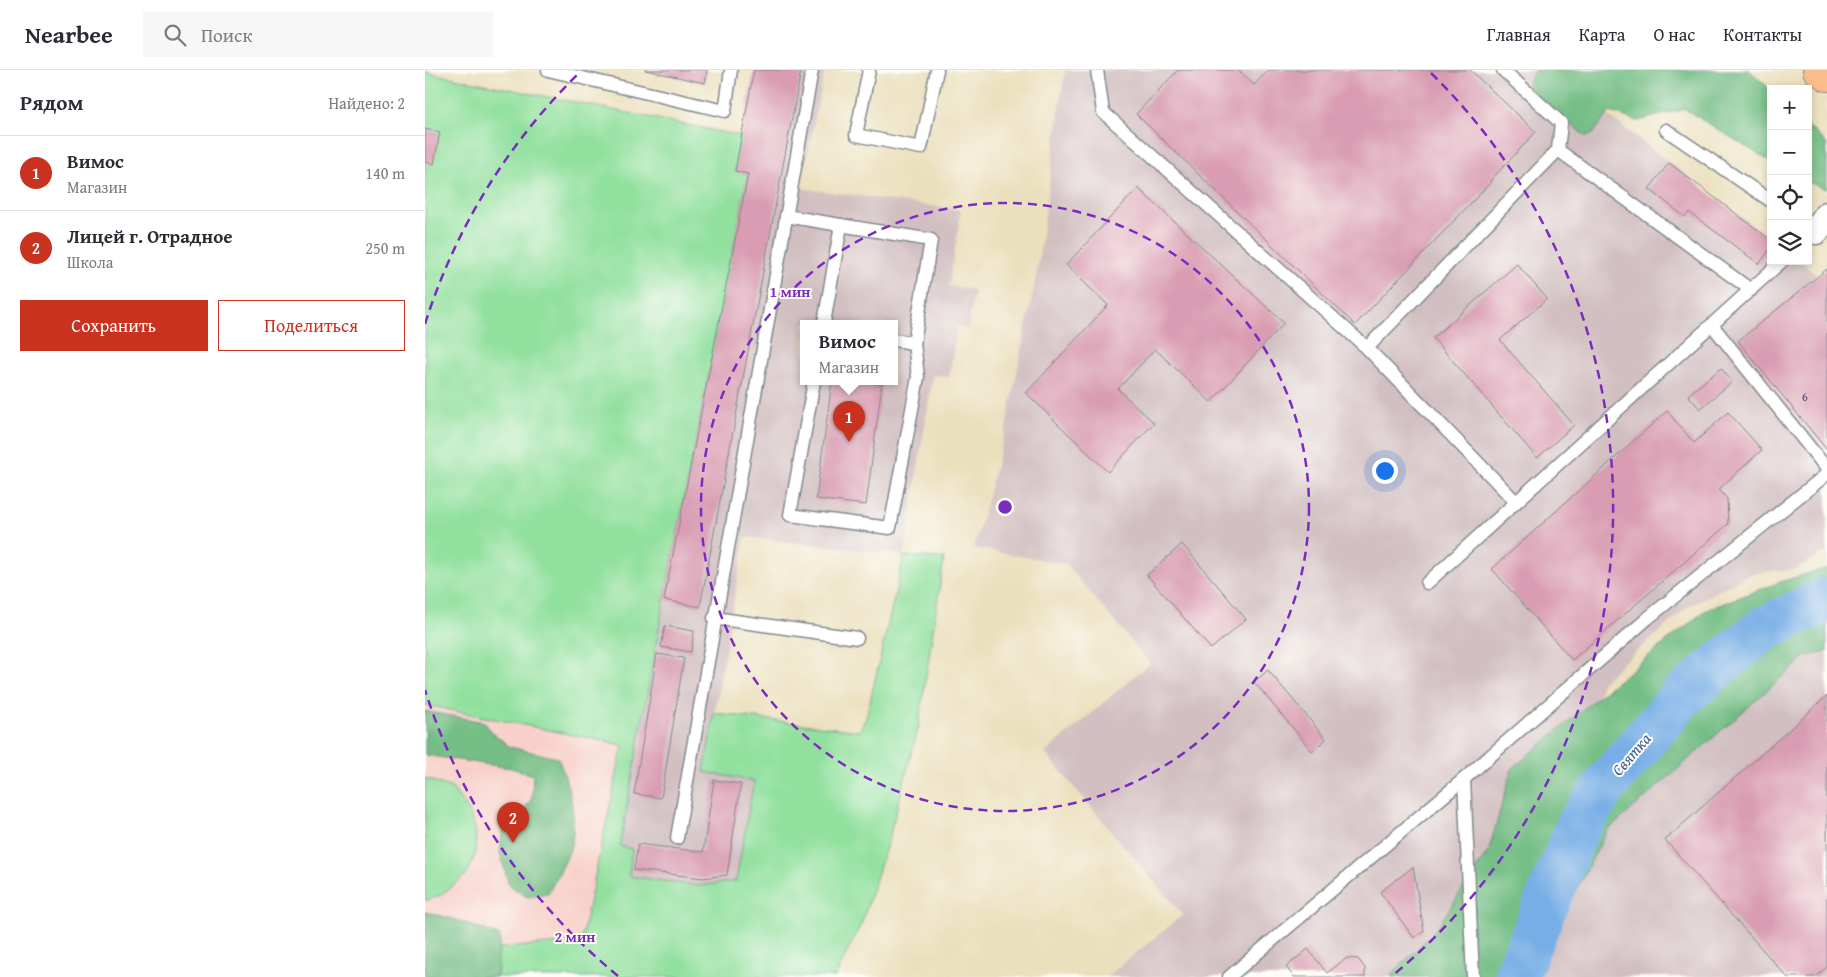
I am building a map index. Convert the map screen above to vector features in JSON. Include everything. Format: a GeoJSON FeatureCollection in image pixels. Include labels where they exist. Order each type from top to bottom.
{"type":"FeatureCollection","features":[{"type":"Feature","properties":{"kind":"main road"},"geometry":{"type":"LineString","coordinates":[[1817,70],[1827,77]]}},
{"type":"Feature","properties":{"kind":"lane"},"geometry":{"type":"LineString","coordinates":[[547,70],[725,111],[731,70]]}},
{"type":"Feature","properties":{"kind":"lane"},"geometry":{"type":"LineString","coordinates":[[677,838],[714,618],[812,70]]}},
{"type":"Feature","properties":{"kind":"lane"},"geometry":{"type":"LineString","coordinates":[[869,70],[856,135],[921,148],[937,70]]}},
{"type":"Feature","properties":{"kind":"lane"},"geometry":{"type":"LineString","coordinates":[[1097,70],[1103,112],[1367,348],[1516,502]]}},
{"type":"Feature","properties":{"kind":"lane"},"geometry":{"type":"LineString","coordinates":[[1367,348],[1558,150],[1561,122],[1503,70]]}},
{"type":"Feature","properties":{"kind":"lane"},"geometry":{"type":"LineString","coordinates":[[1666,130],[1767,198]]}},
{"type":"Feature","properties":{"kind":"lane"},"geometry":{"type":"LineString","coordinates":[[1558,150],[1751,290]]}},
{"type":"Feature","properties":{"kind":"lane"},"geometry":{"type":"LineString","coordinates":[[786,216],[931,240],[914,343],[918,377],[890,528],[790,515],[812,385]]}},
{"type":"Feature","properties":{"kind":"lane"},"geometry":{"type":"LineString","coordinates":[[824,320],[841,225]]}},
{"type":"Feature","properties":{"kind":"lane"},"geometry":{"type":"LineString","coordinates":[[1427,583],[1779,265]]}},
{"type":"Feature","properties":{"kind":"lane"},"geometry":{"type":"LineString","coordinates":[[1712,325],[1827,469]]}},
{"type":"Feature","properties":{"kind":"lane"},"geometry":{"type":"LineString","coordinates":[[898,341],[914,343]]}},
{"type":"Feature","properties":{"kind":"lane"},"geometry":{"type":"LineString","coordinates":[[1229,977],[1464,779],[1647,618],[1827,474]]}},
{"type":"Feature","properties":{"kind":"lane"},"geometry":{"type":"LineString","coordinates":[[714,618],[857,638]]}},
{"type":"Feature","properties":{"kind":"lane"},"geometry":{"type":"LineString","coordinates":[[1464,779],[1473,977]]}},
{"type":"Feature","properties":{"kind":"shaded area"},"geometry":{"type":"Polygon","coordinates":[[[754,70],[825,70],[800,188],[961,210],[949,286],[974,290],[968,329],[957,327],[949,377],[933,375],[904,555],[745,537],[704,772],[754,780],[736,881],[699,886],[628,876],[619,846],[664,600],[747,174],[735,171],[754,70]]]}},
{"type":"Feature","properties":{"kind":"shaded area"},"geometry":{"type":"Polygon","coordinates":[[[1065,70],[1544,70],[1614,120],[1767,237],[1767,265],[1804,265],[1818,276],[1827,269],[1827,551],[1795,569],[1750,574],[1689,606],[1601,682],[1599,696],[1512,769],[1490,850],[1434,932],[1391,975],[1392,977],[1106,977],[1183,915],[1045,753],[1150,663],[1066,564],[974,548],[1006,428],[1037,271],[1065,70]]]}},
{"type":"Feature","properties":{"kind":"shaded area"},"geometry":{"type":"Polygon","coordinates":[[[1827,652],[1827,977],[1530,977],[1607,831],[1806,656],[1827,652]]]}},
{"type":"Feature","properties":{"kind":"shaded area"},"geometry":{"type":"Polygon","coordinates":[[[425,705],[623,745],[581,941],[425,955],[425,705]]]}},
{"type":"Feature","properties":{"kind":"green space"},"geometry":{"type":"Polygon","coordinates":[[[1535,70],[1749,70],[1767,86],[1767,160],[1685,109],[1638,121],[1610,112],[1592,135],[1585,136],[1526,86],[1535,70]]]}},
{"type":"Feature","properties":{"kind":"green space"},"geometry":{"type":"Polygon","coordinates":[[[425,72],[742,136],[735,171],[748,174],[664,600],[620,846],[632,849],[629,876],[699,886],[736,881],[754,781],[704,772],[714,713],[859,731],[866,718],[904,556],[944,558],[918,729],[889,838],[862,922],[835,977],[425,977],[425,955],[581,941],[623,745],[425,705],[425,72]]]}},
{"type":"Feature","properties":{"kind":"green space"},"geometry":{"type":"Polygon","coordinates":[[[1812,130],[1827,144],[1827,189],[1812,183],[1812,130]]]}},
{"type":"Feature","properties":{"kind":"green space"},"geometry":{"type":"Polygon","coordinates":[[[1827,568],[1827,652],[1806,656],[1607,831],[1530,977],[1392,977],[1391,975],[1434,932],[1489,850],[1512,769],[1706,610],[1780,582],[1827,568]]]}},
{"type":"Feature","properties":{"kind":"green space"},"geometry":{"type":"Polygon","coordinates":[[[425,711],[484,722],[492,732],[510,747],[558,758],[569,791],[573,815],[573,838],[568,855],[548,894],[527,897],[509,885],[500,853],[502,832],[519,818],[532,798],[533,775],[511,768],[425,755],[425,711]]]}},
{"type":"Feature","properties":{"kind":"green space"},"geometry":{"type":"Polygon","coordinates":[[[425,778],[452,788],[468,809],[476,831],[475,855],[468,873],[441,895],[425,901],[425,778]]]}},
{"type":"Feature","properties":{"kind":"green space"},"geometry":{"type":"Polygon","coordinates":[[[425,912],[457,920],[500,936],[497,977],[425,977],[425,912]]]}},
{"type":"Feature","properties":{"kind":"building"},"geometry":{"type":"Polygon","coordinates":[[[645,70],[707,70],[705,83],[645,70]]]}},
{"type":"Feature","properties":{"kind":"building"},"geometry":{"type":"Polygon","coordinates":[[[754,70],[801,70],[700,607],[664,600],[748,174],[735,171],[754,70]]]}},
{"type":"Feature","properties":{"kind":"building"},"geometry":{"type":"Polygon","coordinates":[[[1178,70],[1238,70],[1254,85],[1268,70],[1470,70],[1536,132],[1355,325],[1136,114],[1178,70]]]}},
{"type":"Feature","properties":{"kind":"building"},"geometry":{"type":"Polygon","coordinates":[[[425,129],[440,132],[434,164],[425,162],[425,129]]]}},
{"type":"Feature","properties":{"kind":"building"},"geometry":{"type":"Polygon","coordinates":[[[1669,163],[1767,237],[1767,253],[1759,264],[1689,212],[1685,217],[1649,189],[1669,163]]]}},
{"type":"Feature","properties":{"kind":"building"},"geometry":{"type":"Polygon","coordinates":[[[1138,188],[1284,323],[1211,402],[1155,349],[1118,389],[1154,423],[1108,472],[1026,393],[1108,305],[1066,265],[1138,188]]]}},
{"type":"Feature","properties":{"kind":"building"},"geometry":{"type":"Polygon","coordinates":[[[1517,264],[1547,299],[1500,340],[1574,425],[1537,458],[1433,338],[1517,264]]]}},
{"type":"Feature","properties":{"kind":"building"},"geometry":{"type":"Polygon","coordinates":[[[1827,269],[1827,450],[1738,341],[1827,269]]]}},
{"type":"Feature","properties":{"kind":"building"},"geometry":{"type":"Polygon","coordinates":[[[1721,368],[1732,382],[1700,409],[1688,395],[1721,368]]]}},
{"type":"Feature","properties":{"kind":"building"},"geometry":{"type":"Polygon","coordinates":[[[831,385],[882,385],[866,505],[816,499],[831,385]]]}},
{"type":"Feature","properties":{"kind":"building"},"geometry":{"type":"Polygon","coordinates":[[[1667,411],[1694,443],[1728,412],[1762,450],[1719,489],[1727,499],[1728,524],[1572,660],[1492,569],[1667,411]]]}},
{"type":"Feature","properties":{"kind":"building"},"geometry":{"type":"Polygon","coordinates":[[[1182,544],[1246,619],[1211,649],[1147,575],[1182,544]]]}},
{"type":"Feature","properties":{"kind":"building"},"geometry":{"type":"Polygon","coordinates":[[[665,626],[694,631],[691,652],[661,647],[665,626]]]}},
{"type":"Feature","properties":{"kind":"building"},"geometry":{"type":"Polygon","coordinates":[[[657,654],[684,658],[661,798],[634,794],[657,654]]]}},
{"type":"Feature","properties":{"kind":"building"},"geometry":{"type":"Polygon","coordinates":[[[1268,670],[1326,739],[1312,751],[1254,682],[1268,670]]]}},
{"type":"Feature","properties":{"kind":"building"},"geometry":{"type":"Polygon","coordinates":[[[1827,696],[1827,967],[1816,977],[1787,977],[1665,840],[1827,696]]]}},
{"type":"Feature","properties":{"kind":"building"},"geometry":{"type":"Polygon","coordinates":[[[714,780],[741,784],[727,875],[703,878],[634,870],[638,844],[703,852],[714,780]]]}},
{"type":"Feature","properties":{"kind":"building"},"geometry":{"type":"Polygon","coordinates":[[[1413,867],[1424,931],[1414,938],[1380,892],[1413,867]]]}},
{"type":"Feature","properties":{"kind":"building"},"geometry":{"type":"Polygon","coordinates":[[[1308,949],[1327,973],[1347,958],[1358,959],[1365,968],[1365,977],[1294,977],[1286,967],[1308,949]]]}},
{"type":"Feature","properties":{"kind":"waterway","name":"Святка"},"geometry":{"type":"LineString","coordinates":[[1516,977],[1578,826],[1608,782],[1682,696],[1726,659],[1765,628],[1827,599]]}},
{"type":"Feature","properties":{"kind":"place","name":"Вимос"},"geometry":{"type":"Point","coordinates":[849,442]}},
{"type":"Feature","properties":{"kind":"place","name":"Лицей г. Отрадное"},"geometry":{"type":"Point","coordinates":[513,843]}}]}
